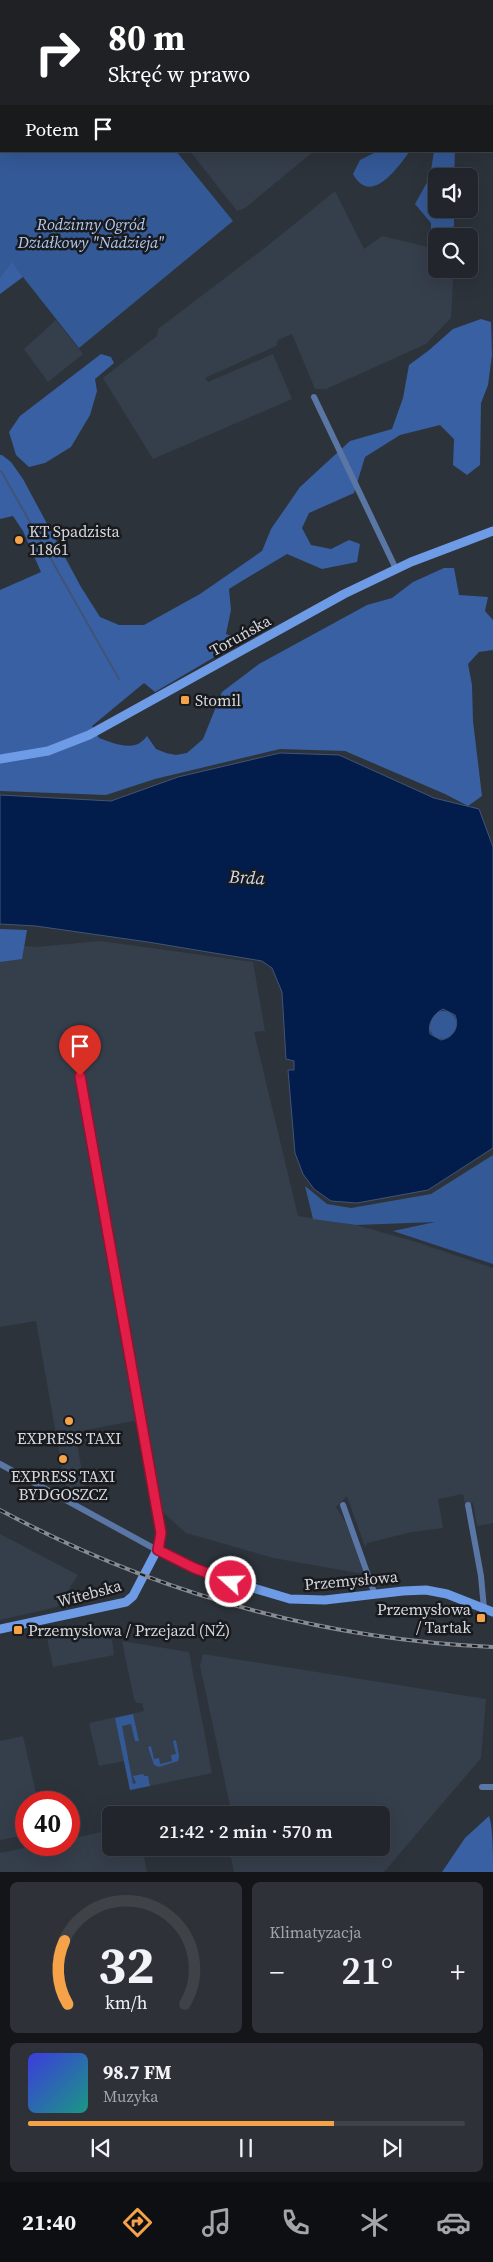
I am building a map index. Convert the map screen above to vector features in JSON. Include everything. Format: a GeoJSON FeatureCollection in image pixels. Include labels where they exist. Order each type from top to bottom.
{"type":"FeatureCollection","features":[{"type":"Feature","properties":{"kind":"street"},"geometry":{"type":"LineString","coordinates":[[314,397],[396,569]]}},
{"type":"Feature","properties":{"kind":"street","name":"Toruńska"},"geometry":{"type":"LineString","coordinates":[[0,759],[35,754],[58,748],[104,728],[344,594],[396,569],[493,531]]}},
{"type":"Feature","properties":{"kind":"street"},"geometry":{"type":"LineString","coordinates":[[80,1076],[161,1533],[158,1550]]}},
{"type":"Feature","properties":{"kind":"street","name":"Przemysłowa"},"geometry":{"type":"LineString","coordinates":[[0,1464],[158,1550],[212,1576],[290,1599],[325,1600],[415,1590],[437,1592],[489,1610]]}},
{"type":"Feature","properties":{"kind":"street"},"geometry":{"type":"LineString","coordinates":[[342,1505],[375,1594]]}},
{"type":"Feature","properties":{"kind":"street"},"geometry":{"type":"LineString","coordinates":[[468,1505],[489,1610]]}},
{"type":"Feature","properties":{"kind":"street","name":"Witebska"},"geometry":{"type":"LineString","coordinates":[[0,1629],[126,1602],[133,1596],[158,1550]]}},
{"type":"Feature","properties":{"kind":"street"},"geometry":{"type":"LineString","coordinates":[[482,1787],[493,1787]]}},
{"type":"Feature","properties":{"kind":"shaded area"},"geometry":{"type":"Polygon","coordinates":[[[191,152],[313,152],[245,208],[237,211],[191,152]]]}},
{"type":"Feature","properties":{"kind":"shaded area"},"geometry":{"type":"Polygon","coordinates":[[[335,191],[364,249],[382,236],[428,247],[428,278],[452,278],[451,318],[426,344],[326,389],[315,389],[292,334],[278,340],[276,346],[205,378],[208,382],[273,354],[292,399],[153,459],[103,378],[157,336],[158,329],[266,247],[335,191]]]}},
{"type":"Feature","properties":{"kind":"shaded area"},"geometry":{"type":"Polygon","coordinates":[[[12,262],[23,277],[0,294],[0,277],[12,262]]]}},
{"type":"Feature","properties":{"kind":"shaded area"},"geometry":{"type":"Polygon","coordinates":[[[481,319],[491,322],[492,355],[488,385],[481,403],[480,465],[467,475],[453,465],[454,439],[440,425],[400,435],[365,457],[354,493],[309,513],[302,528],[311,545],[331,549],[349,540],[360,544],[357,562],[322,569],[287,554],[237,584],[229,589],[231,610],[226,634],[237,638],[235,645],[155,692],[144,683],[92,726],[99,738],[125,746],[137,744],[147,736],[156,749],[176,755],[187,753],[203,739],[222,692],[259,664],[367,605],[392,598],[413,582],[444,568],[454,568],[459,595],[488,597],[485,611],[493,620],[493,650],[479,652],[468,664],[472,685],[473,721],[482,796],[468,806],[445,794],[345,751],[280,749],[155,779],[106,795],[0,791],[0,590],[41,572],[23,531],[13,516],[0,519],[0,455],[11,462],[23,479],[81,587],[100,617],[119,625],[144,625],[200,594],[262,551],[271,529],[300,487],[350,441],[392,429],[403,398],[409,365],[453,329],[481,319]]]}},
{"type":"Feature","properties":{"kind":"shaded area"},"geometry":{"type":"Polygon","coordinates":[[[56,320],[83,354],[48,382],[24,349],[56,320]]]}},
{"type":"Feature","properties":{"kind":"shaded area"},"geometry":{"type":"Polygon","coordinates":[[[101,354],[111,357],[114,363],[95,379],[97,391],[90,415],[71,447],[45,463],[29,467],[16,455],[9,432],[20,416],[101,354]]]}},
{"type":"Feature","properties":{"kind":"shaded area"},"geometry":{"type":"Polygon","coordinates":[[[0,929],[27,930],[22,959],[0,962],[0,929]]]}},
{"type":"Feature","properties":{"kind":"shaded area"},"geometry":{"type":"Polygon","coordinates":[[[100,941],[253,962],[265,1031],[254,1032],[298,1216],[356,1225],[413,1241],[493,1268],[493,1523],[477,1526],[473,1503],[465,1504],[463,1494],[438,1499],[443,1528],[412,1532],[367,1543],[365,1547],[347,1496],[336,1507],[346,1523],[364,1574],[273,1558],[186,1533],[159,1509],[147,1441],[134,1421],[75,1432],[86,1494],[65,1485],[36,1321],[0,1327],[0,944],[37,947],[100,941]]]}},
{"type":"Feature","properties":{"kind":"shaded area"},"geometry":{"type":"Polygon","coordinates":[[[0,1534],[78,1575],[57,1607],[0,1620],[0,1534]]]}},
{"type":"Feature","properties":{"kind":"shaded area"},"geometry":{"type":"Polygon","coordinates":[[[45,1629],[112,1639],[114,1655],[53,1667],[45,1629]]]}},
{"type":"Feature","properties":{"kind":"shaded area"},"geometry":{"type":"Polygon","coordinates":[[[122,1641],[189,1652],[212,1773],[130,1790],[124,1761],[99,1766],[89,1723],[144,1711],[142,1703],[137,1703],[134,1699],[122,1641]]]}},
{"type":"Feature","properties":{"kind":"shaded area"},"geometry":{"type":"Polygon","coordinates":[[[203,1654],[486,1699],[481,1758],[384,1872],[234,1872],[231,1856],[390,1856],[390,1806],[228,1806],[230,1805],[200,1666],[203,1654]]]}},
{"type":"Feature","properties":{"kind":"shaded area"},"geometry":{"type":"Polygon","coordinates":[[[23,1736],[36,1791],[15,1791],[15,1837],[0,1840],[0,1741],[23,1736]]]}},
{"type":"Feature","properties":{"kind":"shaded area"},"geometry":{"type":"Polygon","coordinates":[[[489,1816],[492,1835],[493,1872],[442,1872],[465,1838],[489,1816]]]}},
{"type":"Feature","properties":{"kind":"shaded area"},"geometry":{"type":"Polygon","coordinates":[[[102,1832],[102,1856],[149,1856],[144,1857],[147,1872],[0,1872],[0,1853],[15,1850],[15,1856],[80,1856],[80,1837],[102,1832]]]}},
{"type":"Feature","properties":{"kind":"green space","name":"Rodzinny Ogród Działkowy \"Nadzieja\""},"geometry":{"type":"Polygon","coordinates":[[[0,152],[177,152],[233,221],[79,348],[12,263],[0,277],[0,152]]]}},
{"type":"Feature","properties":{"kind":"green space"},"geometry":{"type":"Polygon","coordinates":[[[376,152],[409,152],[384,181],[368,187],[360,183],[353,174],[360,160],[376,152]]]}},
{"type":"Feature","properties":{"kind":"green space"},"geometry":{"type":"Polygon","coordinates":[[[434,152],[455,152],[454,168],[431,168],[434,152]]]}},
{"type":"Feature","properties":{"kind":"green space"},"geometry":{"type":"Polygon","coordinates":[[[428,181],[428,218],[454,218],[453,228],[431,228],[431,223],[415,204],[428,181]]]}},
{"type":"Feature","properties":{"kind":"green space"},"geometry":{"type":"Polygon","coordinates":[[[443,1011],[453,1015],[457,1025],[453,1035],[443,1039],[433,1035],[429,1025],[433,1015],[443,1011]]]}},
{"type":"Feature","properties":{"kind":"green space"},"geometry":{"type":"Polygon","coordinates":[[[493,1155],[493,1264],[393,1231],[435,1222],[356,1225],[313,1219],[305,1186],[327,1204],[351,1208],[431,1194],[493,1155]]]}},
{"type":"Feature","properties":{"kind":"green space"},"geometry":{"type":"Polygon","coordinates":[[[133,1714],[139,1741],[135,1741],[131,1724],[122,1726],[133,1784],[136,1783],[133,1776],[143,1774],[148,1776],[150,1786],[130,1790],[115,1718],[133,1714]]]}},
{"type":"Feature","properties":{"kind":"green space"},"geometry":{"type":"Polygon","coordinates":[[[176,1740],[178,1761],[159,1767],[154,1765],[148,1747],[151,1746],[154,1759],[159,1758],[160,1764],[172,1761],[171,1755],[176,1754],[173,1741],[176,1740]]]}},
{"type":"Feature","properties":{"kind":"water","name":"Brda"},"geometry":{"type":"Polygon","coordinates":[[[280,753],[339,755],[434,798],[479,809],[493,847],[493,1148],[428,1190],[357,1203],[331,1201],[314,1189],[303,1174],[295,1153],[288,1070],[294,1070],[294,1061],[286,1059],[282,992],[272,968],[262,961],[148,942],[36,926],[0,924],[0,795],[111,801],[178,777],[280,753]],[[443,1009],[440,1011],[430,1023],[430,1034],[441,1040],[449,1037],[456,1028],[455,1015],[443,1009]]]}},
{"type":"Feature","properties":{"kind":"waterway"},"geometry":{"type":"LineString","coordinates":[[1,471],[119,679]]}},
{"type":"Feature","properties":{"kind":"railway"},"geometry":{"type":"LineString","coordinates":[[0,1510],[58,1539],[117,1565],[177,1587],[239,1606],[301,1622],[364,1634],[428,1642],[493,1647]]}},
{"type":"Feature","properties":{"kind":"place","name":"KT Spadzista 11861"},"geometry":{"type":"Point","coordinates":[19,540]}},
{"type":"Feature","properties":{"kind":"place","name":"Stomil"},"geometry":{"type":"Point","coordinates":[185,700]}},
{"type":"Feature","properties":{"kind":"place","name":"EXPRESS TAXI"},"geometry":{"type":"Point","coordinates":[69,1421]}},
{"type":"Feature","properties":{"kind":"place","name":"EXPRESS TAXI BYDGOSZCZ"},"geometry":{"type":"Point","coordinates":[63,1459]}},
{"type":"Feature","properties":{"kind":"place","name":"Przemysłowa / Tartak"},"geometry":{"type":"Point","coordinates":[481,1618]}},
{"type":"Feature","properties":{"kind":"place","name":"Przemysłowa / Przejazd (NŻ)"},"geometry":{"type":"Point","coordinates":[18,1630]}},
{"type":"Feature","properties":{"kind":"route"},"geometry":{"type":"LineString","coordinates":[[80,1076],[161,1533],[158,1550],[212,1576],[231,1582]]}}]}
